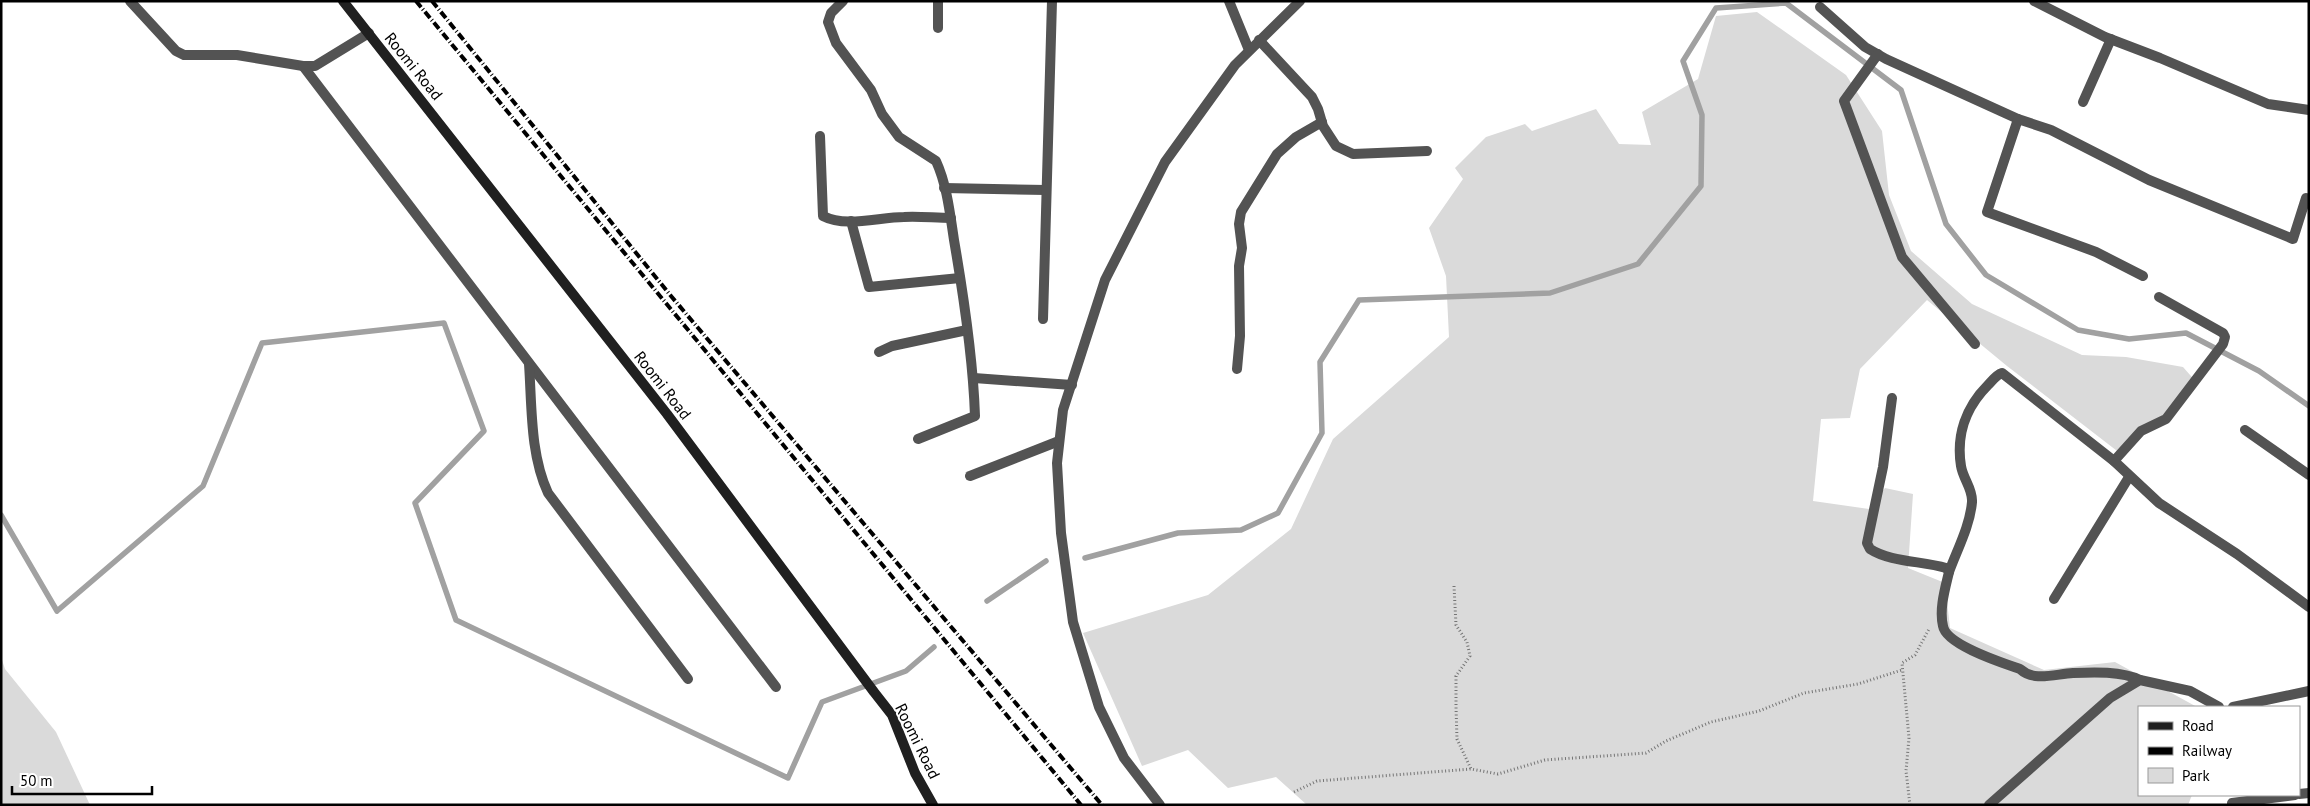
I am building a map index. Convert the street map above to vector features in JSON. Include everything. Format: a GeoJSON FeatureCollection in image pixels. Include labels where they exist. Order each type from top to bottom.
{"type":"FeatureCollection","features":[{"type":"Feature","properties":{"kind":"street"},"geometry":{"type":"LineString","coordinates":[[130,1],[176,51],[184,54],[237,56],[303,66],[315,66],[369,33]]}},
{"type":"Feature","properties":{"kind":"street","name":"Roomi Road"},"geometry":{"type":"LineString","coordinates":[[344,1],[661,406],[892,715],[915,773],[933,805]]}},
{"type":"Feature","properties":{"kind":"street"},"geometry":{"type":"LineString","coordinates":[[843,1],[831,13],[828,22],[836,43],[870,90],[882,114],[899,137],[936,161],[950,218],[974,378],[975,416],[918,439]]}},
{"type":"Feature","properties":{"kind":"street"},"geometry":{"type":"LineString","coordinates":[[938,1],[938,28]]}},
{"type":"Feature","properties":{"kind":"street"},"geometry":{"type":"LineString","coordinates":[[1043,319],[1052,1]]}},
{"type":"Feature","properties":{"kind":"street"},"geometry":{"type":"LineString","coordinates":[[1229,1],[1249,50]]}},
{"type":"Feature","properties":{"kind":"street"},"geometry":{"type":"LineString","coordinates":[[1160,805],[1124,758],[1099,707],[1073,622],[1061,533],[1057,463],[1063,410],[1105,280],[1165,162],[1235,65],[1300,1]]}},
{"type":"Feature","properties":{"kind":"street"},"geometry":{"type":"LineString","coordinates":[[2034,1],[2111,39],[2268,104],[2309,110]]}},
{"type":"Feature","properties":{"kind":"street"},"geometry":{"type":"LineString","coordinates":[[1820,7],[1865,47],[1878,54],[2018,118],[2051,130],[2149,180],[2292,239],[2306,198],[2309,199]]}},
{"type":"Feature","properties":{"kind":"street"},"geometry":{"type":"LineString","coordinates":[[2083,102],[2111,39]]}},
{"type":"Feature","properties":{"kind":"street"},"geometry":{"type":"LineString","coordinates":[[1259,40],[1312,97],[1329,139],[1336,146],[1353,154],[1427,151]]}},
{"type":"Feature","properties":{"kind":"street"},"geometry":{"type":"LineString","coordinates":[[1878,54],[1844,101],[1902,257],[1975,344]]}},
{"type":"Feature","properties":{"kind":"street"},"geometry":{"type":"LineString","coordinates":[[303,66],[776,687]]}},
{"type":"Feature","properties":{"kind":"street"},"geometry":{"type":"LineString","coordinates":[[2018,118],[1987,212],[2096,252],[2143,276]]}},
{"type":"Feature","properties":{"kind":"street"},"geometry":{"type":"LineString","coordinates":[[1237,369],[1240,336],[1238,266],[1242,248],[1239,224],[1241,212],[1277,154],[1296,137],[1322,122]]}},
{"type":"Feature","properties":{"kind":"street"},"geometry":{"type":"LineString","coordinates":[[820,136],[823,216],[830,220],[851,221],[903,217],[950,218]]}},
{"type":"Feature","properties":{"kind":"street"},"geometry":{"type":"LineString","coordinates":[[944,188],[1046,190]]}},
{"type":"Feature","properties":{"kind":"street"},"geometry":{"type":"LineString","coordinates":[[851,221],[869,287],[960,278]]}},
{"type":"Feature","properties":{"kind":"street"},"geometry":{"type":"LineString","coordinates":[[2114,461],[2141,431],[2166,419],[2197,380],[2223,344],[2225,338],[2222,333],[2159,296]]}},
{"type":"Feature","properties":{"kind":"street"},"geometry":{"type":"LineString","coordinates":[[879,352],[892,346],[967,330]]}},
{"type":"Feature","properties":{"kind":"street"},"geometry":{"type":"LineString","coordinates":[[529,363],[535,445],[540,476],[548,493],[688,679]]}},
{"type":"Feature","properties":{"kind":"street"},"geometry":{"type":"LineString","coordinates":[[2216,706],[2190,690],[2124,675],[2074,673],[2031,676],[1963,646],[1945,632],[1942,605],[1948,572],[1965,530],[1972,502],[1970,489],[1964,480],[1960,465],[1962,425],[1969,408],[1998,374],[2002,373],[2012,380],[2114,461],[2159,503],[2238,554],[2309,606]]}},
{"type":"Feature","properties":{"kind":"street"},"geometry":{"type":"LineString","coordinates":[[974,378],[1072,385]]}},
{"type":"Feature","properties":{"kind":"street"},"geometry":{"type":"LineString","coordinates":[[1892,398],[1883,467],[1867,544],[1876,553],[1901,560],[1920,561],[1946,568],[1948,572]]}},
{"type":"Feature","properties":{"kind":"street"},"geometry":{"type":"LineString","coordinates":[[2245,430],[2309,476]]}},
{"type":"Feature","properties":{"kind":"street"},"geometry":{"type":"LineString","coordinates":[[970,476],[1059,441]]}},
{"type":"Feature","properties":{"kind":"street"},"geometry":{"type":"LineString","coordinates":[[2054,599],[2129,477]]}},
{"type":"Feature","properties":{"kind":"street"},"geometry":{"type":"LineString","coordinates":[[1989,805],[2110,698],[2140,680]]}},
{"type":"Feature","properties":{"kind":"street"},"geometry":{"type":"LineString","coordinates":[[2238,706],[2309,691]]}},
{"type":"Feature","properties":{"kind":"street"},"geometry":{"type":"LineString","coordinates":[[2232,801],[2278,796]]}},
{"type":"Feature","properties":{"kind":"path"},"geometry":{"type":"LineString","coordinates":[[1454,586],[1456,625],[1467,642],[1470,656],[1456,676],[1456,739],[1471,769]]}},
{"type":"Feature","properties":{"kind":"path"},"geometry":{"type":"LineString","coordinates":[[1910,805],[1906,771],[1909,738],[1902,663],[1915,655],[1932,623]]}},
{"type":"Feature","properties":{"kind":"path"},"geometry":{"type":"LineString","coordinates":[[1294,792],[1317,781],[1471,769],[1498,774],[1545,760],[1646,753],[1666,741],[1711,722],[1759,710],[1804,693],[1858,684],[1902,670]]}},
{"type":"Feature","properties":{"kind":"green space"},"geometry":{"type":"Polygon","coordinates":[[[1757,12],[1846,75],[1882,131],[1889,195],[1911,251],[1972,304],[2082,355],[2126,357],[2183,367],[2198,384],[2176,412],[2152,423],[2121,454],[2007,366],[1927,300],[1860,369],[1850,418],[1821,419],[1813,501],[1869,509],[1885,488],[1913,494],[1908,568],[1945,583],[1950,628],[2044,670],[2115,662],[2195,706],[2138,706],[2138,796],[2192,796],[2188,805],[1307,805],[1276,777],[1228,788],[1188,750],[1142,766],[1083,633],[1208,595],[1291,529],[1333,439],[1449,337],[1446,276],[1429,228],[1463,179],[1455,168],[1486,137],[1525,124],[1532,131],[1596,109],[1619,144],[1651,145],[1642,112],[1698,79],[1716,16],[1757,12]]]}},
{"type":"Feature","properties":{"kind":"green space"},"geometry":{"type":"Polygon","coordinates":[[[1,657],[5,669],[56,732],[90,805],[1,805],[1,657]]]}},
{"type":"Feature","properties":{"kind":"waterway"},"geometry":{"type":"LineString","coordinates":[[1085,558],[1178,533],[1241,530],[1278,513],[1322,433],[1320,362],[1359,300],[1550,293],[1638,264],[1701,186],[1702,115],[1683,61],[1716,8],[1786,3],[1901,90],[1946,224],[1986,275],[2078,330],[2129,339],[2186,333],[2259,371],[2309,406]]}},
{"type":"Feature","properties":{"kind":"waterway"},"geometry":{"type":"LineString","coordinates":[[1,515],[57,611],[203,486],[262,343],[444,323],[484,431],[415,503],[456,620],[788,778],[822,702],[906,671],[934,647]]}},
{"type":"Feature","properties":{"kind":"waterway"},"geometry":{"type":"LineString","coordinates":[[987,601],[1046,561]]}},
{"type":"Feature","properties":{"kind":"railway"},"geometry":{"type":"LineString","coordinates":[[416,1],[1081,805]]}},
{"type":"Feature","properties":{"kind":"railway"},"geometry":{"type":"LineString","coordinates":[[432,1],[671,296],[1102,805]]}}]}
